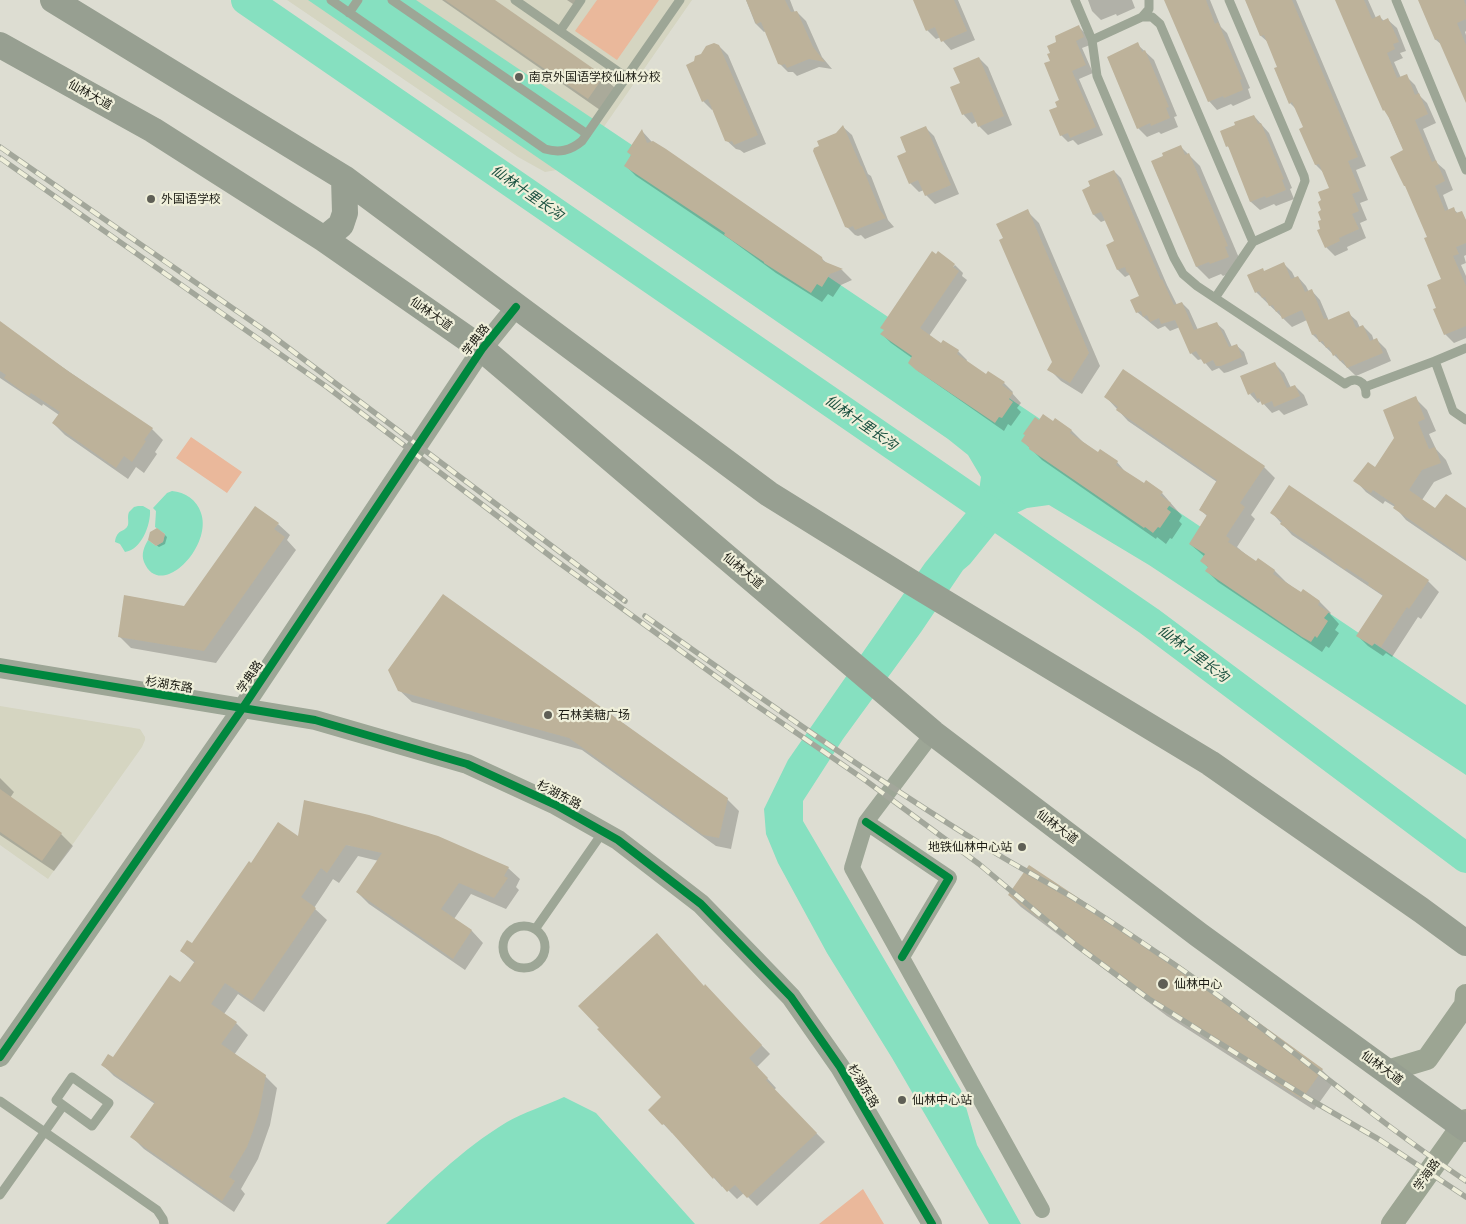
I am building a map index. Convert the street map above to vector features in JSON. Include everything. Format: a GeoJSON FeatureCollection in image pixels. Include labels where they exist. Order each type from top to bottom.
{"type":"FeatureCollection","features":[{"type":"Feature","properties":{"kind":"main road"},"geometry":{"type":"LineString","coordinates":[[53,0],[344,178],[769,494],[909,582],[1210,763],[1466,943]]}},
{"type":"Feature","properties":{"kind":"main road","name":"仙林大道"},"geometry":{"type":"LineString","coordinates":[[0,45],[154,130],[324,239],[482,349],[933,733],[1199,935],[1465,1125]]}},
{"type":"Feature","properties":{"kind":"main road"},"geometry":{"type":"LineString","coordinates":[[324,239],[340,225],[345,213],[344,178]]}},
{"type":"Feature","properties":{"kind":"main road"},"geometry":{"type":"LineString","coordinates":[[1387,1071],[1427,1058],[1465,1005],[1466,995]]}},
{"type":"Feature","properties":{"kind":"main road","name":"学海路"},"geometry":{"type":"LineString","coordinates":[[1392,1224],[1465,1125]]}},
{"type":"Feature","properties":{"kind":"street","name":"学典路"},"geometry":{"type":"LineString","coordinates":[[0,1057],[242,709],[482,349],[516,307]]}},
{"type":"Feature","properties":{"kind":"street","name":"杉湖东路"},"geometry":{"type":"LineString","coordinates":[[0,668],[315,720],[468,764],[556,805],[618,840],[700,904],[791,997],[840,1067],[932,1224]]}},
{"type":"Feature","properties":{"kind":"street"},"geometry":{"type":"LineString","coordinates":[[933,733],[866,822],[852,868],[1042,1210]]}},
{"type":"Feature","properties":{"kind":"street"},"geometry":{"type":"LineString","coordinates":[[866,822],[949,878],[902,957]]}},
{"type":"Feature","properties":{"kind":"lane"},"geometry":{"type":"LineString","coordinates":[[331,0],[545,149],[560,152],[568,150],[582,141],[680,0]]}},
{"type":"Feature","properties":{"kind":"lane"},"geometry":{"type":"LineString","coordinates":[[349,13],[358,0]]}},
{"type":"Feature","properties":{"kind":"lane"},"geometry":{"type":"LineString","coordinates":[[392,0],[587,134]]}},
{"type":"Feature","properties":{"kind":"lane"},"geometry":{"type":"LineString","coordinates":[[515,0],[626,77]]}},
{"type":"Feature","properties":{"kind":"lane"},"geometry":{"type":"LineString","coordinates":[[560,31],[581,0]]}},
{"type":"Feature","properties":{"kind":"lane"},"geometry":{"type":"LineString","coordinates":[[1075,0],[1092,40],[1097,76],[1174,258],[1190,280],[1345,384],[1354,380],[1360,380],[1366,390],[1466,348]]}},
{"type":"Feature","properties":{"kind":"lane"},"geometry":{"type":"LineString","coordinates":[[1142,18],[1149,9],[1149,0]]}},
{"type":"Feature","properties":{"kind":"lane"},"geometry":{"type":"LineString","coordinates":[[1215,298],[1253,242],[1288,226],[1305,181],[1229,0]]}},
{"type":"Feature","properties":{"kind":"lane"},"geometry":{"type":"LineString","coordinates":[[1396,0],[1466,170]]}},
{"type":"Feature","properties":{"kind":"lane"},"geometry":{"type":"LineString","coordinates":[[1092,40],[1142,18],[1152,17],[1160,24],[1253,242]]}},
{"type":"Feature","properties":{"kind":"lane"},"geometry":{"type":"LineString","coordinates":[[1435,361],[1453,411],[1466,420]]}},
{"type":"Feature","properties":{"kind":"lane"},"geometry":{"type":"LineString","coordinates":[[536,928],[603,832]]}},
{"type":"Feature","properties":{"kind":"lane"},"geometry":{"type":"LineString","coordinates":[[525,925],[536,928],[546,944],[542,958],[530,967],[516,966],[505,956],[503,942],[506,935],[517,926],[525,925]]}},
{"type":"Feature","properties":{"kind":"lane"},"geometry":{"type":"LineString","coordinates":[[72,1077],[109,1103],[92,1126],[63,1106],[56,1100],[72,1077]]}},
{"type":"Feature","properties":{"kind":"lane"},"geometry":{"type":"LineString","coordinates":[[0,1101],[157,1210],[164,1224]]}},
{"type":"Feature","properties":{"kind":"lane"},"geometry":{"type":"LineString","coordinates":[[0,1195],[63,1106]]}},
{"type":"Feature","properties":{"kind":"shaded area","name":"南京外国语学校仙林分校"},"geometry":{"type":"Polygon","coordinates":[[[287,0],[692,0],[585,154],[569,168],[545,172],[518,157],[287,0]]]}},
{"type":"Feature","properties":{"kind":"shaded area"},"geometry":{"type":"Polygon","coordinates":[[[308,0],[416,0],[1466,705],[1466,775],[1149,565],[1049,505],[1027,508],[1008,517],[963,570],[921,632],[843,739],[803,801],[803,821],[961,1090],[977,1145],[1021,1224],[989,1224],[892,1058],[827,953],[778,863],[766,834],[764,809],[788,760],[925,563],[978,498],[981,477],[968,455],[948,439],[308,0]]]}},
{"type":"Feature","properties":{"kind":"shaded area"},"geometry":{"type":"Polygon","coordinates":[[[597,0],[659,0],[617,60],[575,31],[597,0]]]}},
{"type":"Feature","properties":{"kind":"shaded area"},"geometry":{"type":"Polygon","coordinates":[[[191,437],[242,472],[227,493],[176,458],[191,437]]]}},
{"type":"Feature","properties":{"kind":"shaded area"},"geometry":{"type":"Polygon","coordinates":[[[172,491],[186,495],[197,504],[203,526],[192,554],[183,565],[172,573],[161,576],[152,572],[144,562],[143,553],[148,540],[156,546],[163,542],[165,534],[155,527],[156,511],[153,508],[167,493],[172,491]]]}},
{"type":"Feature","properties":{"kind":"shaded area"},"geometry":{"type":"Polygon","coordinates":[[[138,506],[143,506],[150,510],[149,523],[144,536],[136,547],[125,552],[120,544],[115,542],[116,538],[128,525],[129,512],[138,506]]]}},
{"type":"Feature","properties":{"kind":"shaded area"},"geometry":{"type":"Polygon","coordinates":[[[0,706],[140,729],[145,737],[142,747],[48,879],[0,845],[0,706]]]}},
{"type":"Feature","properties":{"kind":"shaded area"},"geometry":{"type":"Polygon","coordinates":[[[564,1097],[596,1113],[695,1224],[386,1224],[474,1144],[513,1119],[564,1097]]]}},
{"type":"Feature","properties":{"kind":"shaded area"},"geometry":{"type":"Polygon","coordinates":[[[863,1189],[884,1224],[819,1224],[863,1189]]]}},
{"type":"Feature","properties":{"kind":"building"},"geometry":{"type":"Polygon","coordinates":[[[445,0],[495,0],[604,76],[588,99],[445,0]]]}},
{"type":"Feature","properties":{"kind":"building"},"geometry":{"type":"Polygon","coordinates":[[[746,0],[785,0],[791,12],[797,11],[813,47],[825,62],[809,59],[787,68],[785,64],[778,64],[761,22],[756,24],[746,0]]]}},
{"type":"Feature","properties":{"kind":"building"},"geometry":{"type":"Polygon","coordinates":[[[913,0],[954,0],[967,31],[941,42],[935,27],[926,31],[913,0]]]}},
{"type":"Feature","properties":{"kind":"building"},"geometry":{"type":"Polygon","coordinates":[[[1164,0],[1206,0],[1215,24],[1218,22],[1242,79],[1240,80],[1243,90],[1208,102],[1164,0]]]}},
{"type":"Feature","properties":{"kind":"building"},"geometry":{"type":"Polygon","coordinates":[[[1245,0],[1292,0],[1358,157],[1348,161],[1360,191],[1352,194],[1359,211],[1352,214],[1359,229],[1339,238],[1340,241],[1325,248],[1317,230],[1320,229],[1318,221],[1321,220],[1318,212],[1321,210],[1318,202],[1321,200],[1318,192],[1329,188],[1319,164],[1315,165],[1299,129],[1303,127],[1292,102],[1289,104],[1274,68],[1277,67],[1264,35],[1260,36],[1245,0]]]}},
{"type":"Feature","properties":{"kind":"building"},"geometry":{"type":"Polygon","coordinates":[[[1335,0],[1364,0],[1372,19],[1380,15],[1382,21],[1388,18],[1399,42],[1393,44],[1395,49],[1387,53],[1397,78],[1407,74],[1415,95],[1419,93],[1428,114],[1415,120],[1432,162],[1436,160],[1445,181],[1435,186],[1445,211],[1454,207],[1456,213],[1462,211],[1466,220],[1466,243],[1456,247],[1459,254],[1453,256],[1466,286],[1466,326],[1444,335],[1433,309],[1436,308],[1427,285],[1441,279],[1424,238],[1427,237],[1390,157],[1403,150],[1389,118],[1383,111],[1335,0]]]}},
{"type":"Feature","properties":{"kind":"building"},"geometry":{"type":"Polygon","coordinates":[[[1418,0],[1464,0],[1466,19],[1457,23],[1466,45],[1466,103],[1438,39],[1435,40],[1418,0]]]}},
{"type":"Feature","properties":{"kind":"building"},"geometry":{"type":"Polygon","coordinates":[[[1079,25],[1084,37],[1076,41],[1086,65],[1072,71],[1096,127],[1070,138],[1068,133],[1060,136],[1049,110],[1057,107],[1055,102],[1059,100],[1044,63],[1050,61],[1047,54],[1050,53],[1047,46],[1056,42],[1055,36],[1079,25]]]}},
{"type":"Feature","properties":{"kind":"building"},"geometry":{"type":"Polygon","coordinates":[[[1138,42],[1142,52],[1145,50],[1169,107],[1166,108],[1170,118],[1151,126],[1150,123],[1137,129],[1107,57],[1138,42]]]}},
{"type":"Feature","properties":{"kind":"building"},"geometry":{"type":"Polygon","coordinates":[[[714,43],[719,45],[758,135],[734,145],[732,141],[725,141],[708,99],[702,102],[686,65],[694,61],[695,56],[701,54],[706,46],[714,43]]]}},
{"type":"Feature","properties":{"kind":"building"},"geometry":{"type":"Polygon","coordinates":[[[979,57],[1004,116],[978,127],[972,112],[962,115],[950,87],[960,83],[953,68],[979,57]]]}},
{"type":"Feature","properties":{"kind":"building"},"geometry":{"type":"Polygon","coordinates":[[[1254,115],[1258,124],[1261,123],[1284,179],[1282,180],[1286,190],[1250,202],[1228,146],[1226,147],[1220,131],[1235,125],[1234,122],[1254,115]]]}},
{"type":"Feature","properties":{"kind":"building"},"geometry":{"type":"Polygon","coordinates":[[[843,125],[880,210],[886,218],[855,230],[853,226],[845,227],[813,151],[814,148],[819,146],[817,141],[836,133],[843,125]]]}},
{"type":"Feature","properties":{"kind":"building"},"geometry":{"type":"Polygon","coordinates":[[[926,126],[951,185],[925,196],[918,180],[909,184],[897,156],[906,152],[900,137],[926,126]]]}},
{"type":"Feature","properties":{"kind":"building"},"geometry":{"type":"Polygon","coordinates":[[[642,129],[647,143],[653,141],[666,149],[822,257],[823,261],[843,269],[830,274],[822,287],[817,284],[811,293],[764,263],[724,235],[725,233],[624,166],[631,155],[627,152],[642,129]]]}},
{"type":"Feature","properties":{"kind":"building"},"geometry":{"type":"Polygon","coordinates":[[[1181,145],[1185,155],[1189,153],[1228,246],[1225,247],[1229,257],[1196,267],[1151,161],[1163,156],[1162,153],[1181,145]]]}},
{"type":"Feature","properties":{"kind":"building"},"geometry":{"type":"Polygon","coordinates":[[[1114,170],[1161,280],[1174,305],[1182,302],[1194,330],[1217,322],[1229,347],[1237,344],[1242,357],[1221,366],[1216,366],[1213,360],[1204,364],[1196,351],[1190,354],[1175,320],[1161,324],[1159,318],[1150,322],[1147,315],[1143,317],[1141,311],[1136,313],[1130,300],[1139,296],[1125,267],[1117,270],[1106,245],[1114,241],[1101,212],[1093,215],[1082,190],[1090,186],[1088,181],[1114,170]]]}},
{"type":"Feature","properties":{"kind":"building"},"geometry":{"type":"Polygon","coordinates":[[[1028,209],[1089,353],[1070,383],[1047,370],[1052,362],[999,240],[1003,238],[996,224],[1028,209]]]}},
{"type":"Feature","properties":{"kind":"building"},"geometry":{"type":"Polygon","coordinates":[[[932,251],[936,254],[938,251],[955,264],[953,267],[959,271],[920,328],[941,343],[943,340],[959,350],[957,354],[986,374],[988,371],[1005,382],[1002,385],[1013,393],[1009,399],[1013,402],[1002,418],[999,417],[995,423],[916,370],[908,363],[912,356],[880,334],[884,330],[880,328],[932,251]]]}},
{"type":"Feature","properties":{"kind":"building"},"geometry":{"type":"Polygon","coordinates":[[[1284,262],[1291,279],[1298,276],[1305,292],[1312,289],[1324,319],[1327,318],[1328,320],[1349,311],[1356,328],[1363,325],[1370,341],[1377,338],[1383,353],[1347,368],[1343,360],[1340,361],[1336,354],[1333,356],[1329,347],[1326,348],[1323,341],[1319,342],[1316,334],[1312,335],[1302,310],[1282,319],[1279,310],[1276,312],[1273,305],[1269,306],[1265,297],[1262,298],[1259,291],[1255,293],[1247,275],[1263,268],[1264,271],[1284,262]]]}},
{"type":"Feature","properties":{"kind":"building"},"geometry":{"type":"Polygon","coordinates":[[[0,321],[68,371],[153,428],[132,462],[124,456],[116,468],[52,423],[60,412],[31,393],[29,396],[4,378],[6,375],[0,371],[0,321]]]}},
{"type":"Feature","properties":{"kind":"building"},"geometry":{"type":"Polygon","coordinates":[[[1275,362],[1287,388],[1295,385],[1300,396],[1274,407],[1272,401],[1262,405],[1254,392],[1248,395],[1240,376],[1275,362]]]}},
{"type":"Feature","properties":{"kind":"building"},"geometry":{"type":"Polygon","coordinates":[[[1123,369],[1265,466],[1240,503],[1245,507],[1226,536],[1230,539],[1228,542],[1256,561],[1258,558],[1275,570],[1273,574],[1301,592],[1303,589],[1320,601],[1318,605],[1329,612],[1324,618],[1328,621],[1317,638],[1315,636],[1311,642],[1302,637],[1205,571],[1208,567],[1200,561],[1205,554],[1189,544],[1207,515],[1199,510],[1217,480],[1116,410],[1118,407],[1104,397],[1123,369]]]}},
{"type":"Feature","properties":{"kind":"building"},"geometry":{"type":"Polygon","coordinates":[[[1416,396],[1425,419],[1418,422],[1429,449],[1435,447],[1441,463],[1422,470],[1409,490],[1435,508],[1446,494],[1466,508],[1466,559],[1393,508],[1395,505],[1373,490],[1371,493],[1353,481],[1368,462],[1375,467],[1394,438],[1383,410],[1416,396]]]}},
{"type":"Feature","properties":{"kind":"building"},"geometry":{"type":"Polygon","coordinates":[[[1043,414],[1053,421],[1055,418],[1072,430],[1070,433],[1098,452],[1100,449],[1118,461],[1116,465],[1144,483],[1146,480],[1163,492],[1160,495],[1171,503],[1167,509],[1171,512],[1160,528],[1158,527],[1153,533],[1144,528],[1029,449],[1021,441],[1025,435],[1023,434],[1035,417],[1039,420],[1043,414]]]}},
{"type":"Feature","properties":{"kind":"building"},"geometry":{"type":"Polygon","coordinates":[[[1289,485],[1429,580],[1409,609],[1407,607],[1381,647],[1375,643],[1372,646],[1356,636],[1383,595],[1368,585],[1369,583],[1346,568],[1345,570],[1324,553],[1280,524],[1282,521],[1270,513],[1289,485]]]}},
{"type":"Feature","properties":{"kind":"building"},"geometry":{"type":"Polygon","coordinates":[[[255,506],[279,523],[274,529],[285,537],[204,651],[118,637],[124,595],[184,606],[255,506]]]}},
{"type":"Feature","properties":{"kind":"building"},"geometry":{"type":"Polygon","coordinates":[[[157,528],[165,534],[163,542],[156,546],[148,540],[150,532],[157,528]]]}},
{"type":"Feature","properties":{"kind":"building","name":"石林美糖广场"},"geometry":{"type":"Polygon","coordinates":[[[443,594],[728,798],[719,838],[703,835],[569,738],[398,691],[388,670],[443,594]]]}},
{"type":"Feature","properties":{"kind":"building"},"geometry":{"type":"Polygon","coordinates":[[[0,789],[62,833],[42,861],[0,832],[0,789]]]}},
{"type":"Feature","properties":{"kind":"building"},"geometry":{"type":"Polygon","coordinates":[[[304,800],[369,815],[438,836],[509,867],[504,876],[508,878],[494,898],[459,883],[441,909],[472,930],[453,959],[356,892],[382,853],[346,845],[327,873],[321,868],[301,897],[316,908],[252,1001],[225,983],[211,1004],[237,1022],[221,1044],[266,1075],[259,1113],[253,1131],[247,1147],[229,1177],[235,1181],[222,1201],[130,1137],[155,1102],[101,1065],[108,1054],[113,1057],[170,975],[180,982],[195,961],[180,951],[187,940],[192,943],[249,861],[251,863],[278,822],[298,836],[304,800]]]}},
{"type":"Feature","properties":{"kind":"building","name":"仙林中心"},"geometry":{"type":"Polygon","coordinates":[[[1029,865],[1181,966],[1323,1069],[1302,1099],[1154,1004],[1008,895],[1029,865]]]}},
{"type":"Feature","properties":{"kind":"building"},"geometry":{"type":"Polygon","coordinates":[[[657,933],[704,986],[705,984],[762,1045],[749,1058],[768,1078],[766,1080],[817,1133],[747,1198],[735,1185],[727,1192],[664,1124],[662,1125],[648,1110],[661,1097],[578,1006],[657,933]]]}},
{"type":"Feature","properties":{"kind":"waterway","name":"仙林十里长沟"},"geometry":{"type":"LineString","coordinates":[[246,0],[1149,621],[1466,858]]}},
{"type":"Feature","properties":{"kind":"railway"},"geometry":{"type":"LineString","coordinates":[[0,147],[270,334],[625,601]]}},
{"type":"Feature","properties":{"kind":"railway"},"geometry":{"type":"LineString","coordinates":[[0,158],[327,387],[558,562],[750,701],[865,780],[979,864],[1076,945],[1149,999],[1311,1100],[1380,1140],[1466,1197]]}},
{"type":"Feature","properties":{"kind":"railway"},"geometry":{"type":"LineString","coordinates":[[645,616],[769,704],[895,789],[993,852],[1090,908],[1196,979],[1387,1125],[1466,1181]]}},
{"type":"Feature","properties":{"kind":"cycle path"},"geometry":{"type":"LineString","coordinates":[[0,1057],[242,709],[482,349],[516,307]]}},
{"type":"Feature","properties":{"kind":"cycle path"},"geometry":{"type":"LineString","coordinates":[[0,668],[315,720],[467,764],[556,805],[618,840],[701,904],[791,997],[840,1067],[932,1224]]}},
{"type":"Feature","properties":{"kind":"cycle path"},"geometry":{"type":"LineString","coordinates":[[866,822],[949,878],[902,957]]}},
{"type":"Feature","properties":{"kind":"place","name":"南京外国语学校仙林分校"},"geometry":{"type":"Point","coordinates":[519,77]}},
{"type":"Feature","properties":{"kind":"place","name":"外国语学校"},"geometry":{"type":"Point","coordinates":[151,199]}},
{"type":"Feature","properties":{"kind":"place","name":"石林美糖广场"},"geometry":{"type":"Point","coordinates":[548,715]}},
{"type":"Feature","properties":{"kind":"place","name":"地铁仙林中心站"},"geometry":{"type":"Point","coordinates":[1022,847]}},
{"type":"Feature","properties":{"kind":"place","name":"仙林中心"},"geometry":{"type":"Point","coordinates":[1163,984]}},
{"type":"Feature","properties":{"kind":"place","name":"仙林中心站"},"geometry":{"type":"Point","coordinates":[902,1100]}}]}
